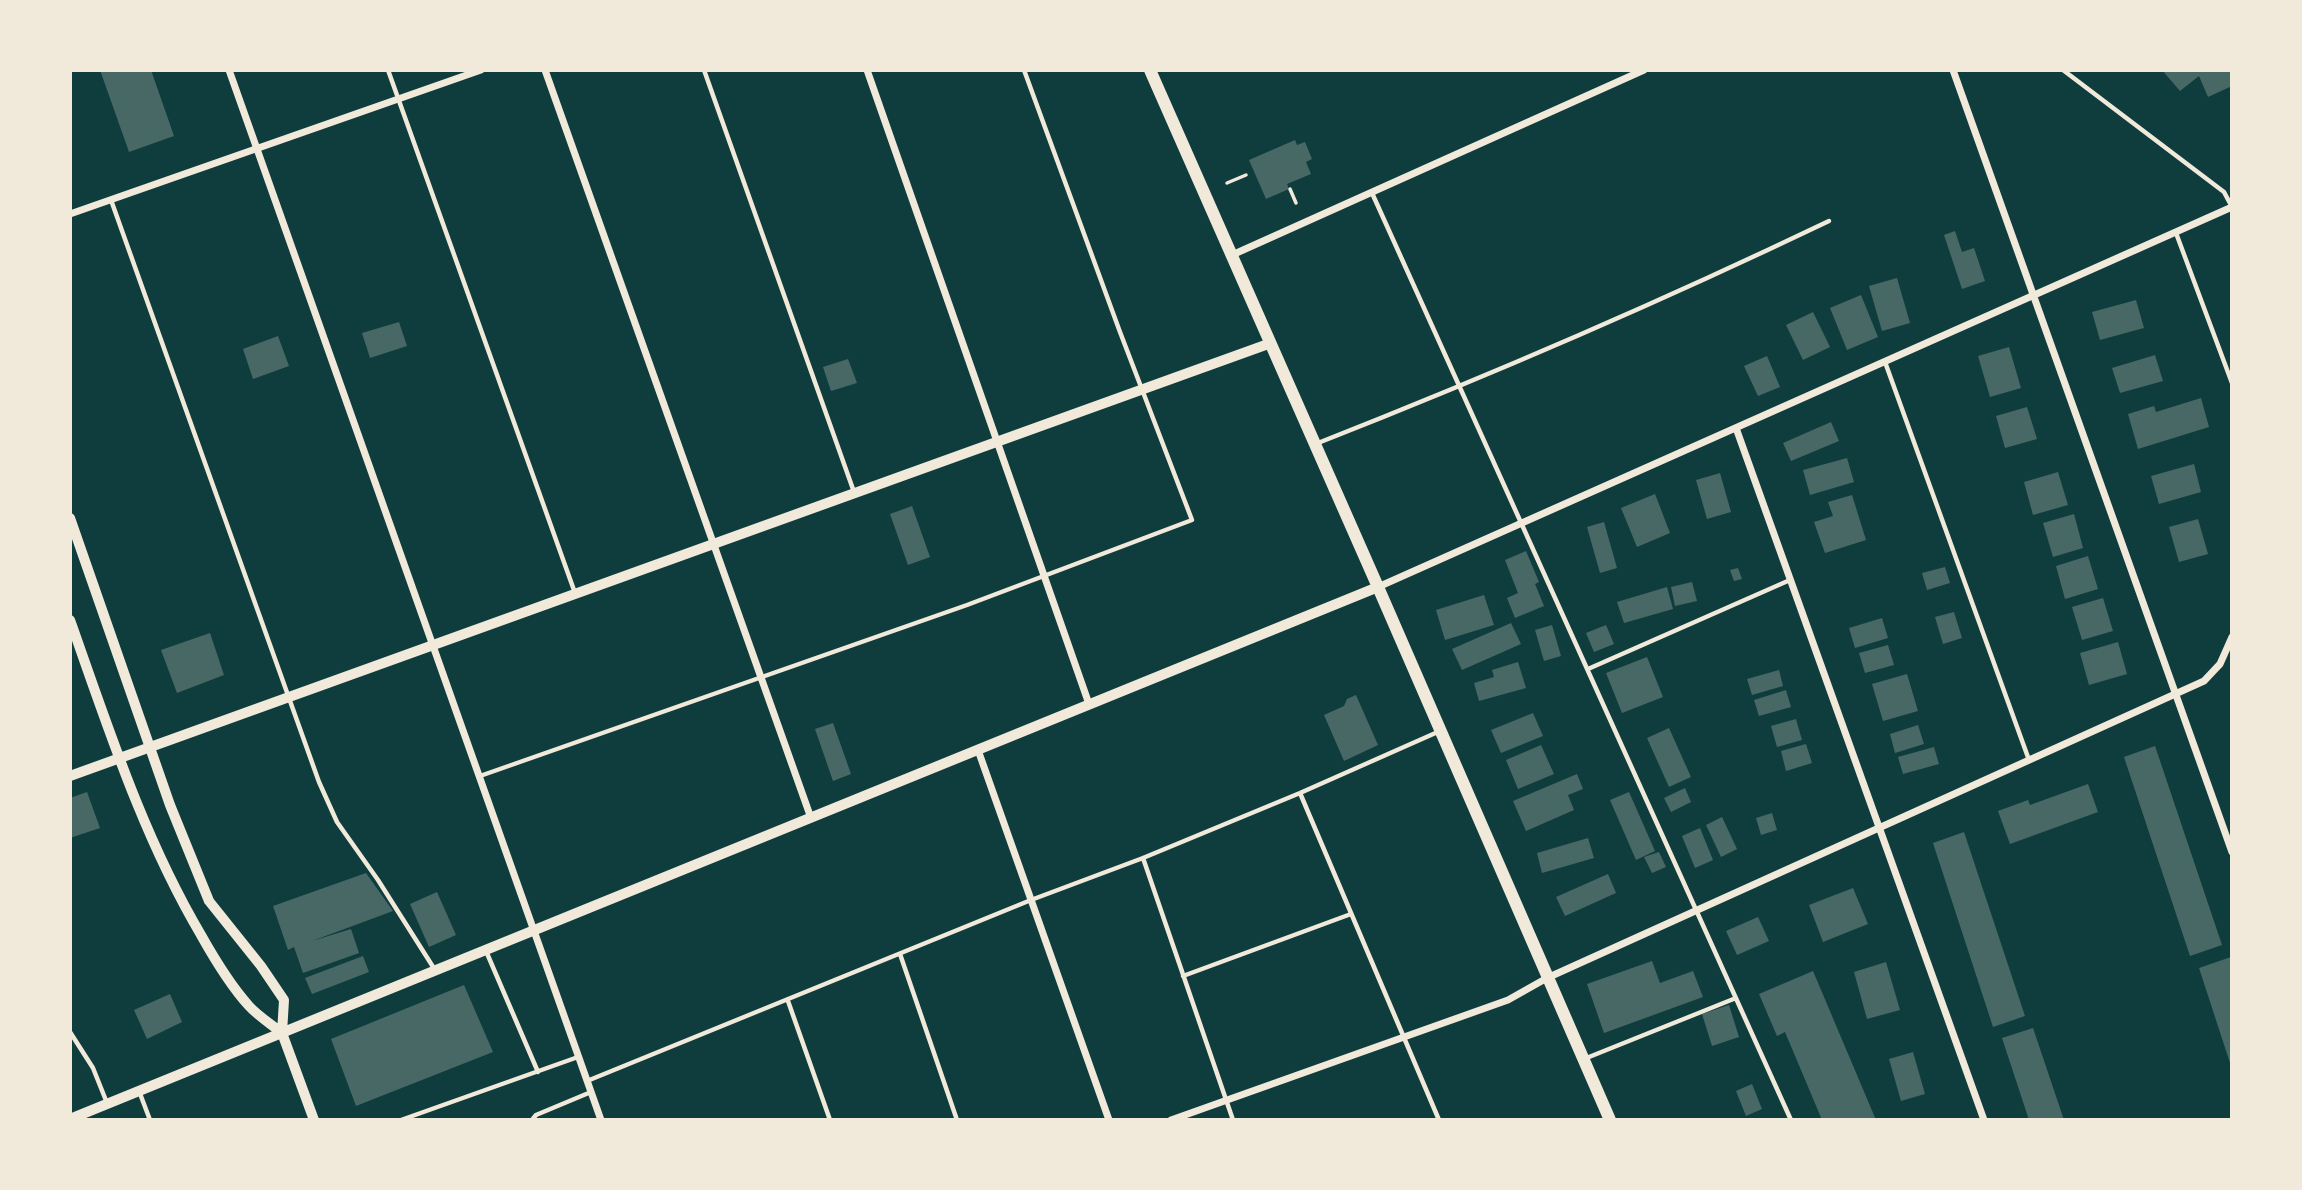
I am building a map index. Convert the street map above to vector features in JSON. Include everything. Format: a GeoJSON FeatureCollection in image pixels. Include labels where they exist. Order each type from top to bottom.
{"type":"FeatureCollection","features":[{"type":"Feature","properties":{"kind":"main road"},"geometry":{"type":"LineString","coordinates":[[1150,70],[1610,1120]]}},
{"type":"Feature","properties":{"kind":"street"},"geometry":{"type":"LineString","coordinates":[[229,70],[601,1120]]}},
{"type":"Feature","properties":{"kind":"street"},"geometry":{"type":"LineString","coordinates":[[70,214],[481,70]]}},
{"type":"Feature","properties":{"kind":"street"},"geometry":{"type":"LineString","coordinates":[[545,70],[811,818]]}},
{"type":"Feature","properties":{"kind":"street"},"geometry":{"type":"LineString","coordinates":[[867,70],[1089,704]]}},
{"type":"Feature","properties":{"kind":"street"},"geometry":{"type":"LineString","coordinates":[[1232,255],[1644,70]]}},
{"type":"Feature","properties":{"kind":"street"},"geometry":{"type":"LineString","coordinates":[[1953,70],[2232,852]]}},
{"type":"Feature","properties":{"kind":"street"},"geometry":{"type":"LineString","coordinates":[[70,1119],[1378,587],[2232,207]]}},
{"type":"Feature","properties":{"kind":"street"},"geometry":{"type":"LineString","coordinates":[[70,776],[1271,343]]}},
{"type":"Feature","properties":{"kind":"street"},"geometry":{"type":"LineString","coordinates":[[1736,428],[1984,1120]]}},
{"type":"Feature","properties":{"kind":"street"},"geometry":{"type":"LineString","coordinates":[[70,518],[170,805],[209,901],[261,966],[284,1000],[282,1033],[314,1120]]}},
{"type":"Feature","properties":{"kind":"street"},"geometry":{"type":"LineString","coordinates":[[70,620],[119,758],[156,851],[181,901],[212,953],[251,1008],[282,1033]]}},
{"type":"Feature","properties":{"kind":"street"},"geometry":{"type":"LineString","coordinates":[[1171,1120],[1508,1000],[1547,978],[2204,681],[2220,664],[2232,637]]}},
{"type":"Feature","properties":{"kind":"street"},"geometry":{"type":"LineString","coordinates":[[978,750],[1109,1120]]}},
{"type":"Feature","properties":{"kind":"lane"},"geometry":{"type":"LineString","coordinates":[[388,70],[575,594]]}},
{"type":"Feature","properties":{"kind":"lane"},"geometry":{"type":"LineString","coordinates":[[704,70],[855,493]]}},
{"type":"Feature","properties":{"kind":"lane"},"geometry":{"type":"LineString","coordinates":[[480,776],[967,605],[1192,520],[1024,70]]}},
{"type":"Feature","properties":{"kind":"lane"},"geometry":{"type":"LineString","coordinates":[[2063,70],[2224,192],[2232,207]]}},
{"type":"Feature","properties":{"kind":"lane"},"geometry":{"type":"LineString","coordinates":[[1372,192],[1791,1120]]}},
{"type":"Feature","properties":{"kind":"lane"},"geometry":{"type":"LineString","coordinates":[[111,200],[319,782],[337,822],[435,971]]}},
{"type":"Feature","properties":{"kind":"lane"},"geometry":{"type":"LineString","coordinates":[[1314,445],[1460,387],[1829,221]]}},
{"type":"Feature","properties":{"kind":"lane"},"geometry":{"type":"LineString","coordinates":[[2176,232],[2232,383]]}},
{"type":"Feature","properties":{"kind":"lane"},"geometry":{"type":"LineString","coordinates":[[1885,362],[2029,760]]}},
{"type":"Feature","properties":{"kind":"lane"},"geometry":{"type":"LineString","coordinates":[[1588,669],[1791,580]]}},
{"type":"Feature","properties":{"kind":"lane"},"geometry":{"type":"LineString","coordinates":[[587,1081],[1031,900],[1143,858],[1441,731]]}},
{"type":"Feature","properties":{"kind":"lane"},"geometry":{"type":"LineString","coordinates":[[1300,793],[1439,1120]]}},
{"type":"Feature","properties":{"kind":"lane"},"geometry":{"type":"LineString","coordinates":[[1143,858],[1233,1120]]}},
{"type":"Feature","properties":{"kind":"lane"},"geometry":{"type":"LineString","coordinates":[[1183,976],[1351,914]]}},
{"type":"Feature","properties":{"kind":"lane"},"geometry":{"type":"LineString","coordinates":[[486,951],[538,1072]]}},
{"type":"Feature","properties":{"kind":"lane"},"geometry":{"type":"LineString","coordinates":[[900,954],[957,1120]]}},
{"type":"Feature","properties":{"kind":"lane"},"geometry":{"type":"LineString","coordinates":[[1583,1059],[1736,998]]}},
{"type":"Feature","properties":{"kind":"lane"},"geometry":{"type":"LineString","coordinates":[[788,1001],[830,1120]]}},
{"type":"Feature","properties":{"kind":"lane"},"geometry":{"type":"LineString","coordinates":[[70,1032],[93,1068],[107,1104]]}},
{"type":"Feature","properties":{"kind":"lane"},"geometry":{"type":"LineString","coordinates":[[401,1120],[578,1057]]}},
{"type":"Feature","properties":{"kind":"lane"},"geometry":{"type":"LineString","coordinates":[[139,1091],[150,1120]]}},
{"type":"Feature","properties":{"kind":"lane"},"geometry":{"type":"LineString","coordinates":[[532,1120],[536,1115],[591,1092]]}},
{"type":"Feature","properties":{"kind":"path"},"geometry":{"type":"LineString","coordinates":[[1227,183],[1246,174]]}},
{"type":"Feature","properties":{"kind":"path"},"geometry":{"type":"LineString","coordinates":[[1290,189],[1296,203]]}},
{"type":"Feature","properties":{"kind":"building"},"geometry":{"type":"Polygon","coordinates":[[[100,70],[151,70],[174,136],[129,152],[100,70]]]}},
{"type":"Feature","properties":{"kind":"building"},"geometry":{"type":"Polygon","coordinates":[[[2162,70],[2232,70],[2232,86],[2208,97],[2199,76],[2180,91],[2162,70]]]}},
{"type":"Feature","properties":{"kind":"building"},"geometry":{"type":"Polygon","coordinates":[[[1295,140],[1297,145],[1305,142],[1312,159],[1306,162],[1311,174],[1287,184],[1289,189],[1266,199],[1249,160],[1295,140]]]}},
{"type":"Feature","properties":{"kind":"building"},"geometry":{"type":"Polygon","coordinates":[[[1955,231],[1962,252],[1974,248],[1985,281],[1962,289],[1944,235],[1955,231]]]}},
{"type":"Feature","properties":{"kind":"building"},"geometry":{"type":"Polygon","coordinates":[[[1897,278],[1910,323],[1882,331],[1869,286],[1897,278]]]}},
{"type":"Feature","properties":{"kind":"building"},"geometry":{"type":"Polygon","coordinates":[[[1861,295],[1878,337],[1847,350],[1830,308],[1861,295]]]}},
{"type":"Feature","properties":{"kind":"building"},"geometry":{"type":"Polygon","coordinates":[[[2136,300],[2144,328],[2100,340],[2092,312],[2136,300]]]}},
{"type":"Feature","properties":{"kind":"building"},"geometry":{"type":"Polygon","coordinates":[[[1813,312],[1830,347],[1803,360],[1786,325],[1813,312]]]}},
{"type":"Feature","properties":{"kind":"building"},"geometry":{"type":"Polygon","coordinates":[[[399,322],[407,346],[370,358],[362,333],[399,322]]]}},
{"type":"Feature","properties":{"kind":"building"},"geometry":{"type":"Polygon","coordinates":[[[278,336],[289,366],[253,379],[243,349],[278,336]]]}},
{"type":"Feature","properties":{"kind":"building"},"geometry":{"type":"Polygon","coordinates":[[[2009,347],[2021,388],[1990,397],[1978,356],[2009,347]]]}},
{"type":"Feature","properties":{"kind":"building"},"geometry":{"type":"Polygon","coordinates":[[[2155,355],[2163,381],[2120,393],[2112,368],[2155,355]]]}},
{"type":"Feature","properties":{"kind":"building"},"geometry":{"type":"Polygon","coordinates":[[[1767,356],[1780,387],[1758,396],[1744,366],[1767,356]]]}},
{"type":"Feature","properties":{"kind":"building"},"geometry":{"type":"Polygon","coordinates":[[[848,359],[857,383],[831,391],[823,367],[848,359]]]}},
{"type":"Feature","properties":{"kind":"building"},"geometry":{"type":"Polygon","coordinates":[[[2201,398],[2209,427],[2138,449],[2128,414],[2154,406],[2156,412],[2201,398]]]}},
{"type":"Feature","properties":{"kind":"building"},"geometry":{"type":"Polygon","coordinates":[[[2027,407],[2037,439],[2005,448],[1996,416],[2027,407]]]}},
{"type":"Feature","properties":{"kind":"building"},"geometry":{"type":"Polygon","coordinates":[[[1831,422],[1839,441],[1791,461],[1783,443],[1831,422]]]}},
{"type":"Feature","properties":{"kind":"building"},"geometry":{"type":"Polygon","coordinates":[[[1847,458],[1854,482],[1810,495],[1803,470],[1847,458]]]}},
{"type":"Feature","properties":{"kind":"building"},"geometry":{"type":"Polygon","coordinates":[[[2194,464],[2201,492],[2159,504],[2151,476],[2194,464]]]}},
{"type":"Feature","properties":{"kind":"building"},"geometry":{"type":"Polygon","coordinates":[[[2058,472],[2068,505],[2033,515],[2024,482],[2058,472]]]}},
{"type":"Feature","properties":{"kind":"building"},"geometry":{"type":"Polygon","coordinates":[[[1720,473],[1731,512],[1707,519],[1696,480],[1720,473]]]}},
{"type":"Feature","properties":{"kind":"building"},"geometry":{"type":"Polygon","coordinates":[[[1655,494],[1670,533],[1637,547],[1621,508],[1655,494]]]}},
{"type":"Feature","properties":{"kind":"building"},"geometry":{"type":"Polygon","coordinates":[[[1852,495],[1866,540],[1825,553],[1814,522],[1833,516],[1828,502],[1852,495]]]}},
{"type":"Feature","properties":{"kind":"building"},"geometry":{"type":"Polygon","coordinates":[[[912,506],[930,557],[908,565],[890,514],[912,506]]]}},
{"type":"Feature","properties":{"kind":"building"},"geometry":{"type":"Polygon","coordinates":[[[2074,514],[2083,548],[2053,557],[2043,523],[2074,514]]]}},
{"type":"Feature","properties":{"kind":"building"},"geometry":{"type":"Polygon","coordinates":[[[2198,519],[2208,554],[2179,562],[2169,527],[2198,519]]]}},
{"type":"Feature","properties":{"kind":"building"},"geometry":{"type":"Polygon","coordinates":[[[1604,522],[1617,568],[1600,573],[1587,527],[1604,522]]]}},
{"type":"Feature","properties":{"kind":"building"},"geometry":{"type":"Polygon","coordinates":[[[1526,551],[1539,582],[1535,584],[1544,606],[1515,618],[1507,598],[1518,593],[1505,560],[1526,551]]]}},
{"type":"Feature","properties":{"kind":"building"},"geometry":{"type":"Polygon","coordinates":[[[2088,556],[2098,589],[2065,599],[2056,566],[2088,556]]]}},
{"type":"Feature","properties":{"kind":"building"},"geometry":{"type":"Polygon","coordinates":[[[1945,567],[1950,583],[1927,590],[1922,573],[1945,567]]]}},
{"type":"Feature","properties":{"kind":"building"},"geometry":{"type":"Polygon","coordinates":[[[1738,568],[1742,579],[1734,581],[1730,570],[1738,568]]]}},
{"type":"Feature","properties":{"kind":"building"},"geometry":{"type":"Polygon","coordinates":[[[1692,582],[1697,601],[1675,606],[1671,587],[1692,582]]]}},
{"type":"Feature","properties":{"kind":"building"},"geometry":{"type":"Polygon","coordinates":[[[1667,587],[1673,609],[1624,623],[1617,602],[1667,587]]]}},
{"type":"Feature","properties":{"kind":"building"},"geometry":{"type":"Polygon","coordinates":[[[1484,595],[1494,625],[1445,640],[1436,610],[1484,595]]]}},
{"type":"Feature","properties":{"kind":"building"},"geometry":{"type":"Polygon","coordinates":[[[2103,598],[2113,631],[2082,640],[2072,607],[2103,598]]]}},
{"type":"Feature","properties":{"kind":"building"},"geometry":{"type":"Polygon","coordinates":[[[1954,612],[1962,638],[1943,644],[1935,617],[1954,612]]]}},
{"type":"Feature","properties":{"kind":"building"},"geometry":{"type":"Polygon","coordinates":[[[1882,618],[1888,638],[1855,648],[1849,628],[1882,618]]]}},
{"type":"Feature","properties":{"kind":"building"},"geometry":{"type":"Polygon","coordinates":[[[1511,623],[1521,644],[1462,670],[1452,649],[1511,623]]]}},
{"type":"Feature","properties":{"kind":"building"},"geometry":{"type":"Polygon","coordinates":[[[1552,625],[1561,656],[1544,661],[1535,630],[1552,625]]]}},
{"type":"Feature","properties":{"kind":"building"},"geometry":{"type":"Polygon","coordinates":[[[1606,625],[1614,644],[1594,652],[1586,633],[1606,625]]]}},
{"type":"Feature","properties":{"kind":"building"},"geometry":{"type":"Polygon","coordinates":[[[210,633],[224,675],[177,693],[161,650],[210,633]]]}},
{"type":"Feature","properties":{"kind":"building"},"geometry":{"type":"Polygon","coordinates":[[[2118,642],[2127,674],[2089,685],[2080,653],[2118,642]]]}},
{"type":"Feature","properties":{"kind":"building"},"geometry":{"type":"Polygon","coordinates":[[[1888,645],[1894,665],[1865,673],[1859,653],[1888,645]]]}},
{"type":"Feature","properties":{"kind":"building"},"geometry":{"type":"Polygon","coordinates":[[[1647,657],[1663,697],[1622,713],[1606,673],[1647,657]]]}},
{"type":"Feature","properties":{"kind":"building"},"geometry":{"type":"Polygon","coordinates":[[[1518,662],[1526,688],[1479,701],[1474,683],[1494,677],[1492,670],[1518,662]]]}},
{"type":"Feature","properties":{"kind":"building"},"geometry":{"type":"Polygon","coordinates":[[[1779,670],[1783,686],[1752,695],[1747,679],[1779,670]]]}},
{"type":"Feature","properties":{"kind":"building"},"geometry":{"type":"Polygon","coordinates":[[[1907,674],[1918,711],[1883,721],[1872,684],[1907,674]]]}},
{"type":"Feature","properties":{"kind":"building"},"geometry":{"type":"Polygon","coordinates":[[[1786,690],[1791,707],[1759,716],[1754,700],[1786,690]]]}},
{"type":"Feature","properties":{"kind":"building"},"geometry":{"type":"Polygon","coordinates":[[[1356,695],[1378,745],[1344,761],[1324,715],[1344,706],[1347,699],[1356,695]]]}},
{"type":"Feature","properties":{"kind":"building"},"geometry":{"type":"Polygon","coordinates":[[[1533,713],[1543,736],[1501,753],[1491,730],[1533,713]]]}},
{"type":"Feature","properties":{"kind":"building"},"geometry":{"type":"Polygon","coordinates":[[[1796,719],[1802,740],[1777,747],[1771,726],[1796,719]]]}},
{"type":"Feature","properties":{"kind":"building"},"geometry":{"type":"Polygon","coordinates":[[[833,723],[851,774],[833,781],[815,729],[833,723]]]}},
{"type":"Feature","properties":{"kind":"building"},"geometry":{"type":"Polygon","coordinates":[[[1918,725],[1924,744],[1895,753],[1890,734],[1918,725]]]}},
{"type":"Feature","properties":{"kind":"building"},"geometry":{"type":"Polygon","coordinates":[[[1669,728],[1691,777],[1669,787],[1647,738],[1669,728]]]}},
{"type":"Feature","properties":{"kind":"building"},"geometry":{"type":"Polygon","coordinates":[[[1806,744],[1812,763],[1786,771],[1781,751],[1806,744]]]}},
{"type":"Feature","properties":{"kind":"building"},"geometry":{"type":"Polygon","coordinates":[[[1541,745],[1554,774],[1518,789],[1506,760],[1541,745]]]}},
{"type":"Feature","properties":{"kind":"building"},"geometry":{"type":"Polygon","coordinates":[[[2155,746],[2222,945],[2190,956],[2124,757],[2155,746]]]}},
{"type":"Feature","properties":{"kind":"building"},"geometry":{"type":"Polygon","coordinates":[[[1934,747],[1939,764],[1903,774],[1898,757],[1934,747]]]}},
{"type":"Feature","properties":{"kind":"building"},"geometry":{"type":"Polygon","coordinates":[[[1577,774],[1583,789],[1568,795],[1574,810],[1526,831],[1513,801],[1577,774]]]}},
{"type":"Feature","properties":{"kind":"building"},"geometry":{"type":"Polygon","coordinates":[[[2088,784],[2098,812],[2010,844],[1998,811],[2028,800],[2030,805],[2088,784]]]}},
{"type":"Feature","properties":{"kind":"building"},"geometry":{"type":"Polygon","coordinates":[[[1685,788],[1691,802],[1671,812],[1664,798],[1685,788]]]}},
{"type":"Feature","properties":{"kind":"building"},"geometry":{"type":"Polygon","coordinates":[[[87,792],[100,828],[70,838],[70,798],[87,792]]]}},
{"type":"Feature","properties":{"kind":"building"},"geometry":{"type":"Polygon","coordinates":[[[1629,792],[1655,851],[1636,860],[1610,800],[1629,792]]]}},
{"type":"Feature","properties":{"kind":"building"},"geometry":{"type":"Polygon","coordinates":[[[1772,813],[1777,830],[1761,835],[1756,818],[1772,813]]]}},
{"type":"Feature","properties":{"kind":"building"},"geometry":{"type":"Polygon","coordinates":[[[1722,817],[1737,849],[1721,857],[1706,825],[1722,817]]]}},
{"type":"Feature","properties":{"kind":"building"},"geometry":{"type":"Polygon","coordinates":[[[1700,828],[1713,860],[1695,868],[1682,836],[1700,828]]]}},
{"type":"Feature","properties":{"kind":"building"},"geometry":{"type":"Polygon","coordinates":[[[1964,832],[2025,1016],[1993,1027],[1933,843],[1964,832]]]}},
{"type":"Feature","properties":{"kind":"building"},"geometry":{"type":"Polygon","coordinates":[[[1588,838],[1594,858],[1542,873],[1537,853],[1588,838]]]}},
{"type":"Feature","properties":{"kind":"building"},"geometry":{"type":"Polygon","coordinates":[[[1659,852],[1666,867],[1652,873],[1644,857],[1659,852]]]}},
{"type":"Feature","properties":{"kind":"building"},"geometry":{"type":"Polygon","coordinates":[[[366,873],[393,911],[312,941],[351,929],[359,953],[303,973],[294,947],[288,950],[273,906],[366,873]]]}},
{"type":"Feature","properties":{"kind":"building"},"geometry":{"type":"Polygon","coordinates":[[[1608,874],[1616,893],[1565,916],[1556,897],[1608,874]]]}},
{"type":"Feature","properties":{"kind":"building"},"geometry":{"type":"Polygon","coordinates":[[[1853,888],[1868,924],[1823,942],[1809,905],[1853,888]]]}},
{"type":"Feature","properties":{"kind":"building"},"geometry":{"type":"Polygon","coordinates":[[[437,892],[456,935],[429,947],[410,904],[437,892]]]}},
{"type":"Feature","properties":{"kind":"building"},"geometry":{"type":"Polygon","coordinates":[[[1758,917],[1769,941],[1737,955],[1726,931],[1758,917]]]}},
{"type":"Feature","properties":{"kind":"building"},"geometry":{"type":"Polygon","coordinates":[[[363,956],[369,972],[312,994],[305,978],[363,956]]]}},
{"type":"Feature","properties":{"kind":"building"},"geometry":{"type":"Polygon","coordinates":[[[2231,957],[2232,961],[2231,1066],[2199,968],[2231,957]]]}},
{"type":"Feature","properties":{"kind":"building"},"geometry":{"type":"Polygon","coordinates":[[[1652,961],[1660,983],[1693,971],[1703,997],[1604,1033],[1587,984],[1652,961]]]}},
{"type":"Feature","properties":{"kind":"building"},"geometry":{"type":"Polygon","coordinates":[[[1886,962],[1900,1010],[1867,1019],[1854,972],[1886,962]]]}},
{"type":"Feature","properties":{"kind":"building"},"geometry":{"type":"Polygon","coordinates":[[[1813,971],[1876,1120],[1822,1120],[1785,1032],[1777,1036],[1759,994],[1813,971]]]}},
{"type":"Feature","properties":{"kind":"building"},"geometry":{"type":"Polygon","coordinates":[[[464,985],[493,1052],[356,1106],[331,1039],[464,985]]]}},
{"type":"Feature","properties":{"kind":"building"},"geometry":{"type":"Polygon","coordinates":[[[170,994],[182,1022],[147,1039],[134,1010],[170,994]]]}},
{"type":"Feature","properties":{"kind":"building"},"geometry":{"type":"Polygon","coordinates":[[[1729,1005],[1739,1037],[1712,1046],[1702,1014],[1729,1005]]]}},
{"type":"Feature","properties":{"kind":"building"},"geometry":{"type":"Polygon","coordinates":[[[2033,1028],[2064,1120],[2029,1120],[2002,1038],[2033,1028]]]}},
{"type":"Feature","properties":{"kind":"building"},"geometry":{"type":"Polygon","coordinates":[[[1913,1052],[1925,1094],[1901,1101],[1889,1059],[1913,1052]]]}},
{"type":"Feature","properties":{"kind":"building"},"geometry":{"type":"Polygon","coordinates":[[[1752,1084],[1762,1109],[1746,1116],[1736,1091],[1752,1084]]]}}]}
